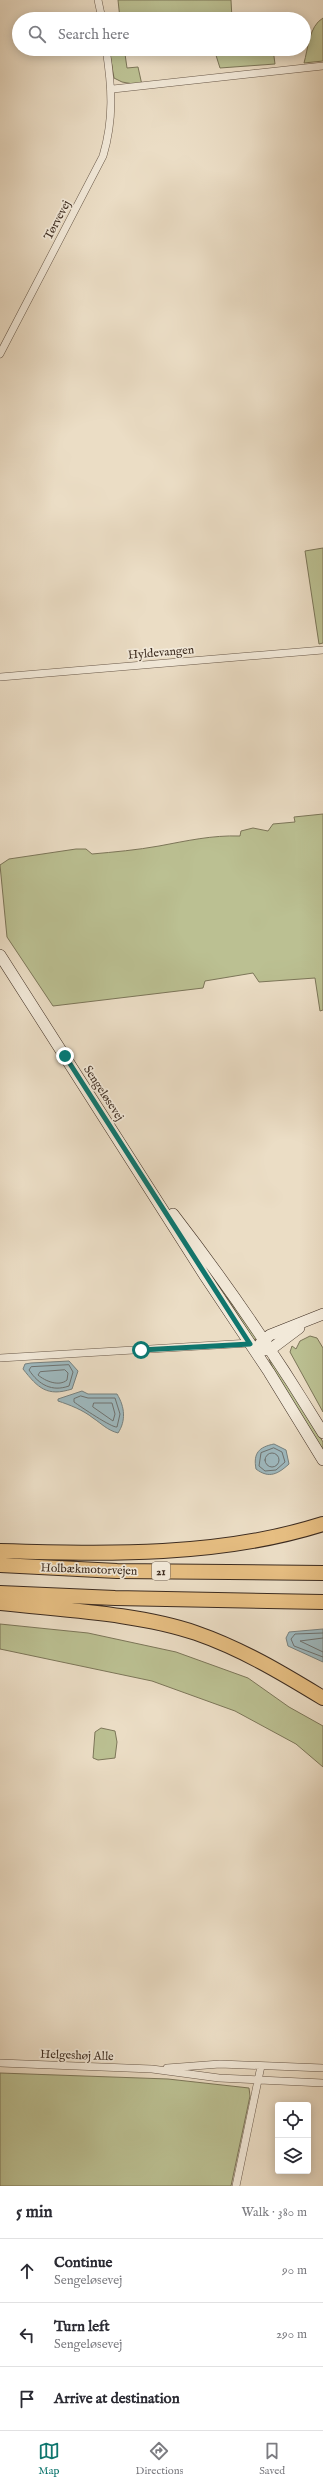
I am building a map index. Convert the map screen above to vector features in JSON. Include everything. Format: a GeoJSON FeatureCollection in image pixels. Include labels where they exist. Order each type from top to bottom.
{"type":"FeatureCollection","features":[{"type":"Feature","properties":{"kind":"highway"},"geometry":{"type":"LineString","coordinates":[[0,1551],[109,1553],[198,1549],[289,1535],[323,1524]]}},
{"type":"Feature","properties":{"kind":"highway","name":"Holbækmotorvejen"},"geometry":{"type":"LineString","coordinates":[[0,1565],[117,1571],[323,1573]]}},
{"type":"Feature","properties":{"kind":"highway"},"geometry":{"type":"LineString","coordinates":[[0,1593],[115,1598],[323,1602]]}},
{"type":"Feature","properties":{"kind":"highway"},"geometry":{"type":"LineString","coordinates":[[0,1603],[132,1619],[195,1633],[260,1660],[323,1698]]}},
{"type":"Feature","properties":{"kind":"street"},"geometry":{"type":"LineString","coordinates":[[98,0],[101,12]]}},
{"type":"Feature","properties":{"kind":"street","name":"Tørvevej"},"geometry":{"type":"LineString","coordinates":[[0,354],[103,156],[110,134],[113,89],[107,56]]}},
{"type":"Feature","properties":{"kind":"street"},"geometry":{"type":"LineString","coordinates":[[113,89],[323,66]]}},
{"type":"Feature","properties":{"kind":"street","name":"Hyldevangen"},"geometry":{"type":"LineString","coordinates":[[0,677],[323,650]]}},
{"type":"Feature","properties":{"kind":"street","name":"Sengeløsevej"},"geometry":{"type":"LineString","coordinates":[[0,955],[323,1460]]}},
{"type":"Feature","properties":{"kind":"street","name":"Sengeløsevej"},"geometry":{"type":"LineString","coordinates":[[148,1185],[218,1273],[264,1338],[323,1433]]}},
{"type":"Feature","properties":{"kind":"street"},"geometry":{"type":"LineString","coordinates":[[252,1347],[264,1338],[323,1314]]}},
{"type":"Feature","properties":{"kind":"street"},"geometry":{"type":"LineString","coordinates":[[0,1358],[252,1347],[271,1349],[311,1320]]}},
{"type":"Feature","properties":{"kind":"street","name":"Helgeshøj Alle"},"geometry":{"type":"LineString","coordinates":[[0,2063],[152,2069],[219,2078],[323,2083]]}},
{"type":"Feature","properties":{"kind":"street","name":"Helgeshøj Alle"},"geometry":{"type":"LineString","coordinates":[[152,2069],[220,2064],[323,2068]]}},
{"type":"Feature","properties":{"kind":"street"},"geometry":{"type":"LineString","coordinates":[[236,2186],[261,2066]]}},
{"type":"Feature","properties":{"kind":"green space"},"geometry":{"type":"Polygon","coordinates":[[[118,0],[231,0],[232,12],[119,12],[118,0]]]}},
{"type":"Feature","properties":{"kind":"green space"},"geometry":{"type":"Polygon","coordinates":[[[323,18],[323,61],[304,63],[306,56],[311,56],[311,35],[318,22],[323,18]]]}},
{"type":"Feature","properties":{"kind":"green space"},"geometry":{"type":"Polygon","coordinates":[[[110,56],[125,56],[127,68],[138,67],[142,85],[122,82],[114,78],[110,56]]]}},
{"type":"Feature","properties":{"kind":"green space"},"geometry":{"type":"Polygon","coordinates":[[[216,56],[274,56],[275,64],[220,68],[216,56]]]}},
{"type":"Feature","properties":{"kind":"green space"},"geometry":{"type":"Polygon","coordinates":[[[323,548],[323,643],[319,644],[305,551],[323,548]]]}},
{"type":"Feature","properties":{"kind":"green space"},"geometry":{"type":"Polygon","coordinates":[[[323,814],[323,1010],[320,1011],[315,978],[259,982],[253,973],[205,981],[203,988],[53,1006],[7,937],[0,865],[9,859],[76,849],[86,849],[92,854],[117,852],[209,837],[240,836],[241,831],[253,828],[268,831],[273,824],[295,822],[294,817],[323,814]]]}},
{"type":"Feature","properties":{"kind":"green space"},"geometry":{"type":"Polygon","coordinates":[[[165,1208],[258,1340],[253,1339],[228,1299],[211,1281],[165,1208]]]}},
{"type":"Feature","properties":{"kind":"green space"},"geometry":{"type":"Polygon","coordinates":[[[310,1336],[317,1338],[323,1348],[323,1412],[290,1352],[292,1346],[296,1349],[300,1341],[310,1336]]]}},
{"type":"Feature","properties":{"kind":"green space"},"geometry":{"type":"Polygon","coordinates":[[[271,1357],[323,1442],[323,1452],[276,1376],[269,1359],[271,1357]]]}},
{"type":"Feature","properties":{"kind":"green space"},"geometry":{"type":"Polygon","coordinates":[[[0,1624],[88,1633],[176,1652],[248,1678],[289,1707],[323,1726],[323,1767],[296,1744],[235,1711],[152,1681],[0,1649],[0,1624]]]}},
{"type":"Feature","properties":{"kind":"green space"},"geometry":{"type":"Polygon","coordinates":[[[101,1728],[115,1731],[117,1742],[115,1758],[98,1760],[93,1758],[95,1732],[101,1728]]]}},
{"type":"Feature","properties":{"kind":"green space"},"geometry":{"type":"Polygon","coordinates":[[[0,2073],[168,2079],[249,2088],[250,2096],[231,2186],[0,2186],[0,2073]]]}},
{"type":"Feature","properties":{"kind":"water"},"geometry":{"type":"Polygon","coordinates":[[[69,1361],[78,1371],[72,1389],[63,1391],[56,1392],[44,1389],[33,1381],[23,1369],[25,1364],[69,1361]]]}},
{"type":"Feature","properties":{"kind":"water"},"geometry":{"type":"Polygon","coordinates":[[[82,1391],[88,1394],[117,1394],[122,1404],[124,1414],[121,1428],[118,1433],[108,1429],[81,1410],[58,1401],[58,1399],[82,1391]]]}},
{"type":"Feature","properties":{"kind":"water"},"geometry":{"type":"Polygon","coordinates":[[[274,1444],[286,1450],[289,1464],[277,1473],[265,1474],[256,1469],[256,1455],[264,1447],[274,1444]]]}},
{"type":"Feature","properties":{"kind":"water"},"geometry":{"type":"Polygon","coordinates":[[[323,1629],[323,1662],[288,1646],[286,1638],[289,1632],[323,1629]]]}},
{"type":"Feature","properties":{"kind":"route"},"geometry":{"type":"LineString","coordinates":[[65,1056],[148,1185],[159,1205],[250,1344],[141,1350]]}}]}
